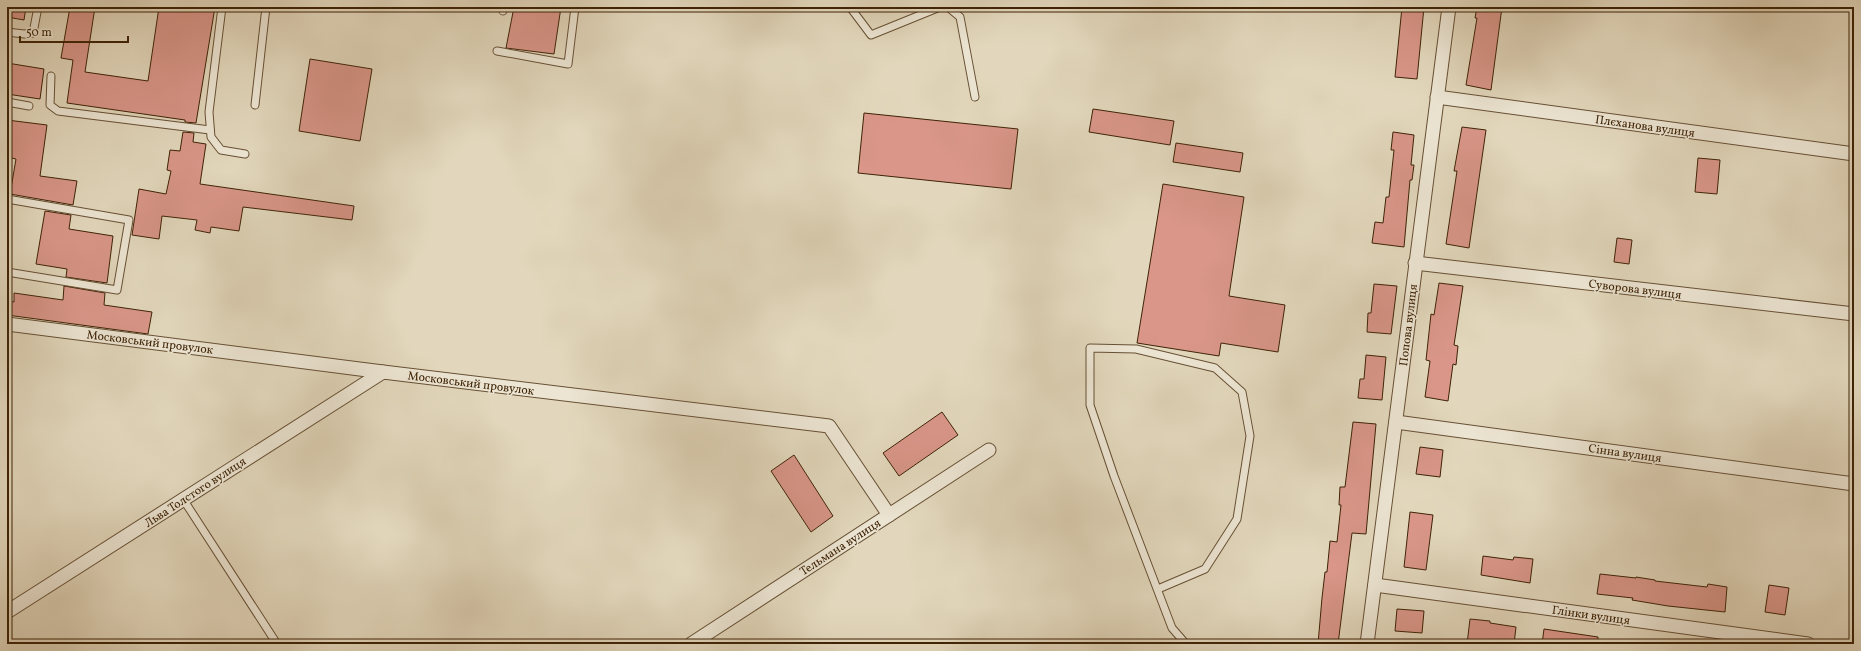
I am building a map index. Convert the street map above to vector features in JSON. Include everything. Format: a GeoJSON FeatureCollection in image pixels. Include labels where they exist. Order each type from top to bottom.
{"type":"FeatureCollection","features":[{"type":"Feature","properties":{"kind":"street","name":"Попова вулиця"},"geometry":{"type":"LineString","coordinates":[[1367,644],[1449,7]]}},
{"type":"Feature","properties":{"kind":"street","name":"Плєханова вулиця"},"geometry":{"type":"LineString","coordinates":[[1437,97],[1854,154]]}},
{"type":"Feature","properties":{"kind":"street","name":"Суворова вулиця"},"geometry":{"type":"LineString","coordinates":[[1416,263],[1854,314]]}},
{"type":"Feature","properties":{"kind":"street","name":"Московський провулок"},"geometry":{"type":"LineString","coordinates":[[7,324],[383,372],[829,426],[889,515]]}},
{"type":"Feature","properties":{"kind":"street","name":"Льва Толстого вулиця"},"geometry":{"type":"LineString","coordinates":[[7,612],[383,372]]}},
{"type":"Feature","properties":{"kind":"street","name":"Сінна вулиця"},"geometry":{"type":"LineString","coordinates":[[1396,422],[1854,484]]}},
{"type":"Feature","properties":{"kind":"street","name":"Тельмана вулиця"},"geometry":{"type":"LineString","coordinates":[[691,644],[989,450]]}},
{"type":"Feature","properties":{"kind":"street","name":"Глінки вулиця"},"geometry":{"type":"LineString","coordinates":[[1375,585],[1808,644]]}},
{"type":"Feature","properties":{"kind":"lane"},"geometry":{"type":"LineString","coordinates":[[7,32],[24,34],[33,33],[38,7]]}},
{"type":"Feature","properties":{"kind":"lane"},"geometry":{"type":"LineString","coordinates":[[222,7],[209,112],[210,130],[211,136],[221,150],[245,154]]}},
{"type":"Feature","properties":{"kind":"lane"},"geometry":{"type":"LineString","coordinates":[[255,105],[266,7]]}},
{"type":"Feature","properties":{"kind":"lane"},"geometry":{"type":"LineString","coordinates":[[497,51],[568,64],[575,7]]}},
{"type":"Feature","properties":{"kind":"lane"},"geometry":{"type":"LineString","coordinates":[[850,7],[871,35],[940,7]]}},
{"type":"Feature","properties":{"kind":"lane"},"geometry":{"type":"LineString","coordinates":[[948,7],[960,17],[975,97]]}},
{"type":"Feature","properties":{"kind":"lane"},"geometry":{"type":"LineString","coordinates":[[51,76],[50,105],[58,112],[210,130]]}},
{"type":"Feature","properties":{"kind":"lane"},"geometry":{"type":"LineString","coordinates":[[7,102],[29,106]]}},
{"type":"Feature","properties":{"kind":"lane"},"geometry":{"type":"LineString","coordinates":[[7,199],[129,220],[117,290],[7,272]]}},
{"type":"Feature","properties":{"kind":"lane"},"geometry":{"type":"LineString","coordinates":[[1158,589],[1205,569],[1237,519],[1250,436],[1242,392],[1214,368],[1136,349],[1090,348],[1090,405],[1114,476],[1172,628],[1186,644]]}},
{"type":"Feature","properties":{"kind":"lane"},"geometry":{"type":"LineString","coordinates":[[184,500],[277,644]]}},
{"type":"Feature","properties":{"kind":"building"},"geometry":{"type":"Polygon","coordinates":[[[7,7],[26,7],[24,20],[7,17],[7,7]]]}},
{"type":"Feature","properties":{"kind":"building"},"geometry":{"type":"Polygon","coordinates":[[[70,7],[95,7],[85,72],[148,81],[159,7],[215,7],[196,123],[185,122],[185,120],[67,103],[73,60],[61,58],[70,7]]]}},
{"type":"Feature","properties":{"kind":"building"},"geometry":{"type":"Polygon","coordinates":[[[514,7],[561,7],[554,54],[506,48],[514,7]]]}},
{"type":"Feature","properties":{"kind":"building"},"geometry":{"type":"Polygon","coordinates":[[[1402,7],[1424,7],[1417,79],[1395,77],[1402,7]]]}},
{"type":"Feature","properties":{"kind":"building"},"geometry":{"type":"Polygon","coordinates":[[[1477,7],[1502,7],[1491,90],[1466,85],[1477,18],[1475,18],[1477,7]]]}},
{"type":"Feature","properties":{"kind":"building"},"geometry":{"type":"Polygon","coordinates":[[[310,59],[372,69],[360,141],[299,131],[310,59]]]}},
{"type":"Feature","properties":{"kind":"building"},"geometry":{"type":"Polygon","coordinates":[[[7,63],[44,69],[40,99],[7,94],[7,63]]]}},
{"type":"Feature","properties":{"kind":"building"},"geometry":{"type":"Polygon","coordinates":[[[1093,109],[1174,121],[1170,145],[1089,132],[1093,109]]]}},
{"type":"Feature","properties":{"kind":"building"},"geometry":{"type":"Polygon","coordinates":[[[864,113],[1018,129],[1011,189],[858,173],[864,113]]]}},
{"type":"Feature","properties":{"kind":"building"},"geometry":{"type":"Polygon","coordinates":[[[7,120],[47,125],[40,176],[77,181],[73,205],[10,194],[16,159],[7,157],[7,120]]]}},
{"type":"Feature","properties":{"kind":"building"},"geometry":{"type":"Polygon","coordinates":[[[1462,127],[1486,130],[1469,248],[1446,244],[1457,171],[1454,171],[1462,127]]]}},
{"type":"Feature","properties":{"kind":"building"},"geometry":{"type":"Polygon","coordinates":[[[183,132],[194,133],[193,142],[206,144],[200,184],[354,206],[352,220],[243,207],[239,231],[211,227],[210,233],[195,230],[197,220],[162,216],[159,239],[132,235],[139,189],[166,194],[171,171],[167,170],[170,150],[180,151],[183,132]]]}},
{"type":"Feature","properties":{"kind":"building"},"geometry":{"type":"Polygon","coordinates":[[[1393,132],[1414,135],[1411,165],[1414,165],[1412,180],[1410,180],[1404,247],[1372,243],[1375,222],[1383,223],[1386,197],[1389,197],[1394,150],[1391,150],[1393,132]]]}},
{"type":"Feature","properties":{"kind":"building"},"geometry":{"type":"Polygon","coordinates":[[[1176,143],[1243,153],[1240,172],[1173,162],[1176,143]]]}},
{"type":"Feature","properties":{"kind":"building"},"geometry":{"type":"Polygon","coordinates":[[[1698,158],[1720,160],[1717,194],[1695,192],[1698,158]]]}},
{"type":"Feature","properties":{"kind":"building"},"geometry":{"type":"Polygon","coordinates":[[[1163,184],[1244,197],[1229,296],[1285,305],[1278,352],[1221,343],[1219,356],[1137,343],[1163,184]]]}},
{"type":"Feature","properties":{"kind":"building"},"geometry":{"type":"Polygon","coordinates":[[[45,211],[71,215],[69,229],[113,236],[107,283],[66,277],[67,269],[36,264],[45,211]]]}},
{"type":"Feature","properties":{"kind":"building"},"geometry":{"type":"Polygon","coordinates":[[[1617,238],[1632,240],[1629,264],[1614,262],[1617,238]]]}},
{"type":"Feature","properties":{"kind":"building"},"geometry":{"type":"Polygon","coordinates":[[[1439,283],[1463,286],[1454,345],[1458,346],[1456,365],[1453,364],[1448,401],[1425,397],[1430,361],[1426,360],[1431,314],[1434,315],[1439,283]]]}},
{"type":"Feature","properties":{"kind":"building"},"geometry":{"type":"Polygon","coordinates":[[[1374,284],[1397,286],[1391,334],[1367,332],[1368,313],[1371,313],[1374,284]]]}},
{"type":"Feature","properties":{"kind":"building"},"geometry":{"type":"Polygon","coordinates":[[[64,286],[105,293],[104,305],[152,312],[148,334],[7,315],[7,301],[14,302],[14,293],[63,300],[64,286]]]}},
{"type":"Feature","properties":{"kind":"building"},"geometry":{"type":"Polygon","coordinates":[[[1366,355],[1386,357],[1382,400],[1358,398],[1360,379],[1364,379],[1366,355]]]}},
{"type":"Feature","properties":{"kind":"building"},"geometry":{"type":"Polygon","coordinates":[[[942,412],[958,435],[899,476],[883,453],[942,412]]]}},
{"type":"Feature","properties":{"kind":"building"},"geometry":{"type":"Polygon","coordinates":[[[1353,422],[1376,424],[1366,534],[1352,533],[1338,644],[1318,644],[1325,572],[1327,572],[1330,541],[1337,542],[1341,505],[1339,505],[1340,487],[1345,487],[1353,422]]]}},
{"type":"Feature","properties":{"kind":"building"},"geometry":{"type":"Polygon","coordinates":[[[1420,447],[1443,450],[1440,477],[1416,474],[1420,447]]]}},
{"type":"Feature","properties":{"kind":"building"},"geometry":{"type":"Polygon","coordinates":[[[794,455],[833,516],[811,532],[771,471],[794,455]]]}},
{"type":"Feature","properties":{"kind":"building"},"geometry":{"type":"Polygon","coordinates":[[[1410,512],[1433,515],[1426,570],[1404,567],[1410,512]]]}},
{"type":"Feature","properties":{"kind":"building"},"geometry":{"type":"Polygon","coordinates":[[[1483,556],[1513,560],[1514,557],[1533,559],[1530,583],[1481,575],[1483,556]]]}},
{"type":"Feature","properties":{"kind":"building"},"geometry":{"type":"Polygon","coordinates":[[[1600,574],[1636,577],[1655,581],[1707,587],[1708,584],[1727,587],[1725,612],[1668,606],[1632,600],[1633,598],[1597,594],[1600,574]]]}},
{"type":"Feature","properties":{"kind":"building"},"geometry":{"type":"Polygon","coordinates":[[[1769,585],[1789,588],[1785,615],[1765,612],[1769,585]]]}},
{"type":"Feature","properties":{"kind":"building"},"geometry":{"type":"Polygon","coordinates":[[[1397,609],[1424,611],[1422,633],[1395,631],[1397,609]]]}},
{"type":"Feature","properties":{"kind":"building"},"geometry":{"type":"Polygon","coordinates":[[[1470,619],[1490,621],[1490,623],[1516,627],[1514,644],[1467,644],[1470,619]]]}},
{"type":"Feature","properties":{"kind":"building"},"geometry":{"type":"Polygon","coordinates":[[[1544,629],[1598,637],[1598,644],[1542,644],[1544,629]]]}}]}
